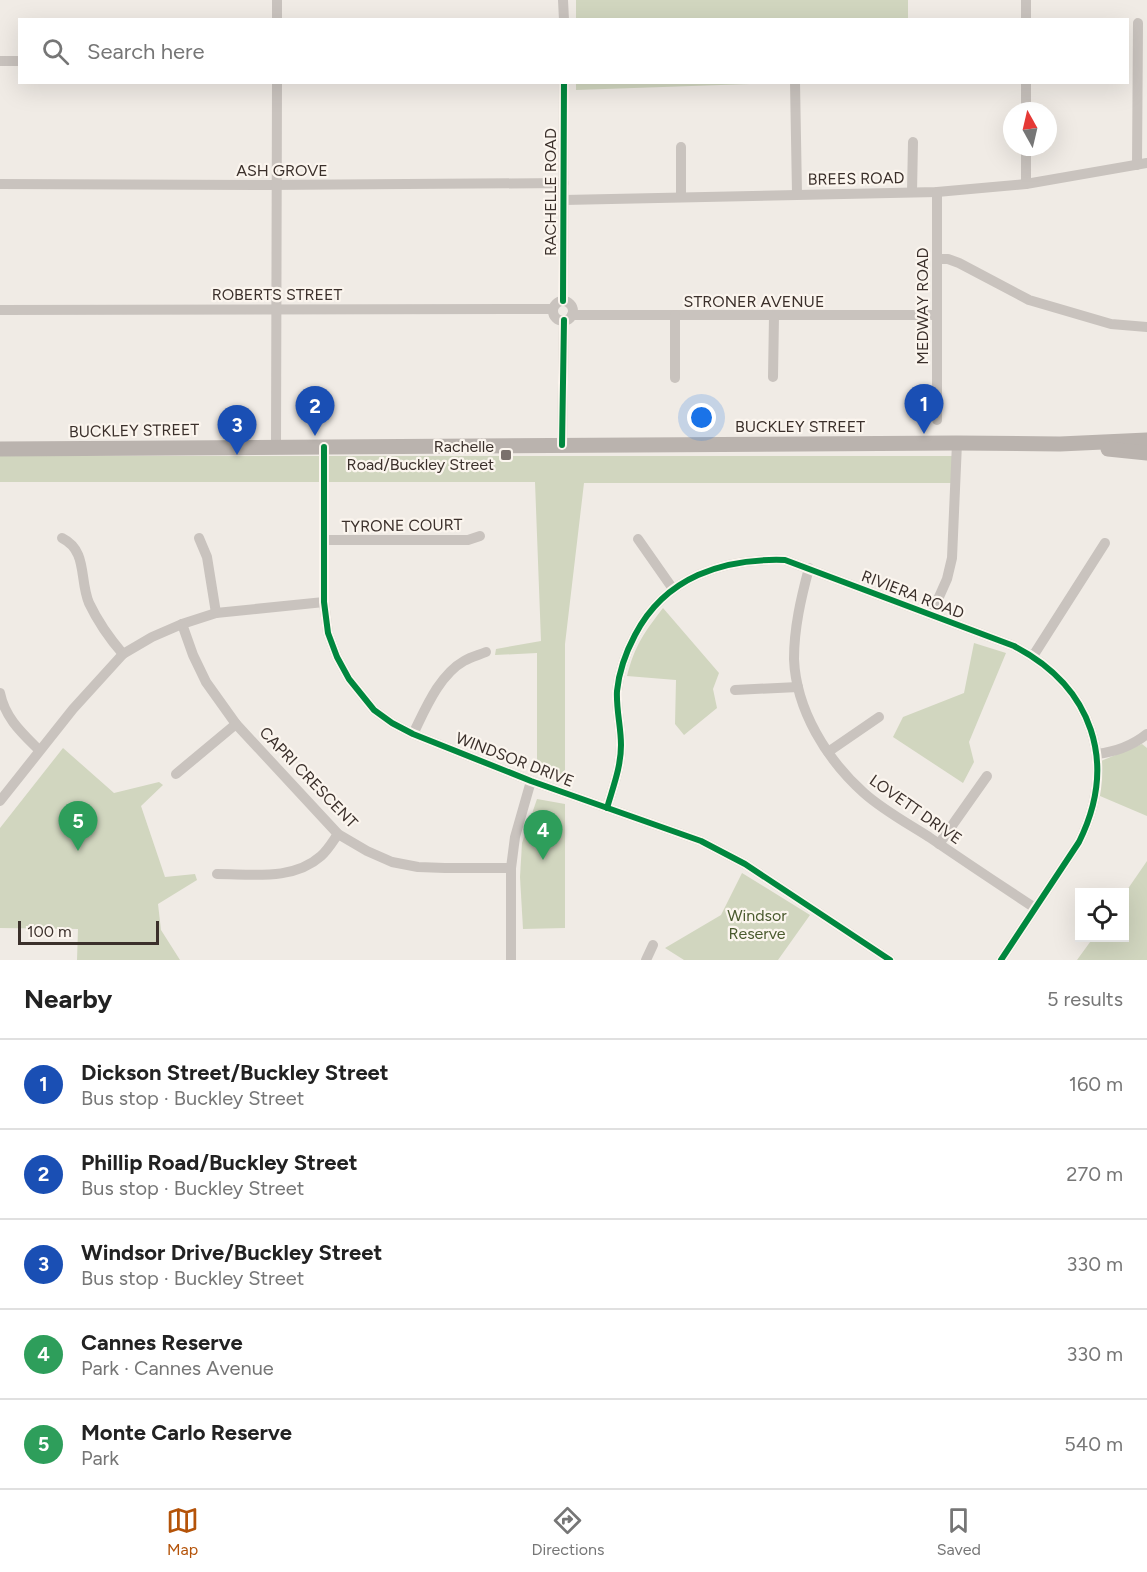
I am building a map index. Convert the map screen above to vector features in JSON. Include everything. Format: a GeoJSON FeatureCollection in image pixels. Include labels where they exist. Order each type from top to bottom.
{"type":"FeatureCollection","features":[{"type":"Feature","properties":{"kind":"main road","name":"BUCKLEY STREET"},"geometry":{"type":"LineString","coordinates":[[0,449],[1060,444],[1147,440]]}},
{"type":"Feature","properties":{"kind":"main road","name":"BUCKLEY STREET"},"geometry":{"type":"LineString","coordinates":[[1060,444],[1147,453]]}},
{"type":"Feature","properties":{"kind":"street"},"geometry":{"type":"LineString","coordinates":[[277,0],[277,18]]}},
{"type":"Feature","properties":{"kind":"street"},"geometry":{"type":"LineString","coordinates":[[563,0],[564,18]]}},
{"type":"Feature","properties":{"kind":"street"},"geometry":{"type":"LineString","coordinates":[[1026,0],[1026,18]]}},
{"type":"Feature","properties":{"kind":"street"},"geometry":{"type":"LineString","coordinates":[[1138,23],[1142,164]]}},
{"type":"Feature","properties":{"kind":"street"},"geometry":{"type":"LineString","coordinates":[[0,61],[18,61]]}},
{"type":"Feature","properties":{"kind":"street"},"geometry":{"type":"LineString","coordinates":[[276,446],[277,84]]}},
{"type":"Feature","properties":{"kind":"street","name":"RACHELLE ROAD"},"geometry":{"type":"LineString","coordinates":[[563,301],[564,84]]}},
{"type":"Feature","properties":{"kind":"street"},"geometry":{"type":"LineString","coordinates":[[795,84],[797,194]]}},
{"type":"Feature","properties":{"kind":"street"},"geometry":{"type":"LineString","coordinates":[[1026,84],[1026,102]]}},
{"type":"Feature","properties":{"kind":"street"},"geometry":{"type":"LineString","coordinates":[[912,192],[913,142]]}},
{"type":"Feature","properties":{"kind":"street"},"geometry":{"type":"LineString","coordinates":[[681,147],[681,197]]}},
{"type":"Feature","properties":{"kind":"street"},"geometry":{"type":"LineString","coordinates":[[1026,156],[1026,184]]}},
{"type":"Feature","properties":{"kind":"street","name":"BREES ROAD"},"geometry":{"type":"LineString","coordinates":[[564,200],[937,192],[1026,184],[1142,164]]}},
{"type":"Feature","properties":{"kind":"street","name":"ASH GROVE"},"geometry":{"type":"LineString","coordinates":[[0,184],[564,183]]}},
{"type":"Feature","properties":{"kind":"street","name":"MEDWAY ROAD"},"geometry":{"type":"LineString","coordinates":[[937,192],[937,420]]}},
{"type":"Feature","properties":{"kind":"street"},"geometry":{"type":"LineString","coordinates":[[937,259],[948,259],[959,263],[1029,300],[1111,324],[1147,327]]}},
{"type":"Feature","properties":{"kind":"street"},"geometry":{"type":"LineString","coordinates":[[562,445],[568,318],[571,305],[563,301],[557,303],[553,309],[556,317],[568,318]]}},
{"type":"Feature","properties":{"kind":"street","name":"ROBERTS STREET"},"geometry":{"type":"LineString","coordinates":[[0,310],[553,309]]}},
{"type":"Feature","properties":{"kind":"street"},"geometry":{"type":"LineString","coordinates":[[675,315],[675,378]]}},
{"type":"Feature","properties":{"kind":"street","name":"STRONER AVENUE"},"geometry":{"type":"LineString","coordinates":[[568,318],[675,315],[936,315]]}},
{"type":"Feature","properties":{"kind":"street"},"geometry":{"type":"LineString","coordinates":[[773,376],[774,316]]}},
{"type":"Feature","properties":{"kind":"street"},"geometry":{"type":"LineString","coordinates":[[931,615],[947,579],[952,558],[957,443]]}},
{"type":"Feature","properties":{"kind":"street","name":"WINDSOR DRIVE"},"geometry":{"type":"LineString","coordinates":[[324,447],[324,602],[328,633],[337,657],[349,678],[374,710],[413,734],[531,781],[701,841],[745,864],[890,960]]}},
{"type":"Feature","properties":{"kind":"street","name":"TYRONE COURT"},"geometry":{"type":"LineString","coordinates":[[324,540],[468,540],[480,536]]}},
{"type":"Feature","properties":{"kind":"street"},"geometry":{"type":"LineString","coordinates":[[62,538],[72,543],[78,552],[88,601],[108,637],[123,654]]}},
{"type":"Feature","properties":{"kind":"street"},"geometry":{"type":"LineString","coordinates":[[199,538],[207,557],[216,613]]}},
{"type":"Feature","properties":{"kind":"street"},"geometry":{"type":"LineString","coordinates":[[638,539],[673,589]]}},
{"type":"Feature","properties":{"kind":"street"},"geometry":{"type":"LineString","coordinates":[[1033,656],[1106,543]]}},
{"type":"Feature","properties":{"kind":"street","name":"RIVIERA ROAD"},"geometry":{"type":"LineString","coordinates":[[607,808],[619,770],[621,745],[617,691],[620,673],[629,647],[655,605],[673,589],[698,574],[725,565],[756,560],[785,560],[1014,646],[1051,669],[1076,700],[1086,718],[1096,754],[1097,790],[1087,825],[1079,842],[1000,960]]}},
{"type":"Feature","properties":{"kind":"street","name":"LOVETT DRIVE"},"geometry":{"type":"LineString","coordinates":[[808,568],[796,630],[794,660],[798,687],[816,734],[836,765],[866,795],[1035,908]]}},
{"type":"Feature","properties":{"kind":"street"},"geometry":{"type":"LineString","coordinates":[[0,801],[73,708],[123,654],[152,637],[216,613],[324,602]]}},
{"type":"Feature","properties":{"kind":"street","name":"CAPRI CRESCENT"},"geometry":{"type":"LineString","coordinates":[[182,624],[193,655],[206,681],[236,724],[338,834],[392,862],[445,868],[511,868]]}},
{"type":"Feature","properties":{"kind":"street"},"geometry":{"type":"LineString","coordinates":[[413,734],[431,699],[447,676],[462,662],[486,651]]}},
{"type":"Feature","properties":{"kind":"street"},"geometry":{"type":"LineString","coordinates":[[735,690],[798,687]]}},
{"type":"Feature","properties":{"kind":"street"},"geometry":{"type":"LineString","coordinates":[[0,693],[9,717],[18,730],[39,750]]}},
{"type":"Feature","properties":{"kind":"street"},"geometry":{"type":"LineString","coordinates":[[828,752],[879,717]]}},
{"type":"Feature","properties":{"kind":"street"},"geometry":{"type":"LineString","coordinates":[[176,774],[236,724]]}},
{"type":"Feature","properties":{"kind":"street"},"geometry":{"type":"LineString","coordinates":[[1096,754],[1116,751],[1147,735]]}},
{"type":"Feature","properties":{"kind":"street"},"geometry":{"type":"LineString","coordinates":[[939,844],[987,776]]}},
{"type":"Feature","properties":{"kind":"street"},"geometry":{"type":"LineString","coordinates":[[511,960],[511,868],[515,837],[531,781]]}},
{"type":"Feature","properties":{"kind":"street"},"geometry":{"type":"LineString","coordinates":[[217,874],[290,873],[305,867],[323,855],[338,834]]}},
{"type":"Feature","properties":{"kind":"street"},"geometry":{"type":"LineString","coordinates":[[646,960],[653,945]]}},
{"type":"Feature","properties":{"kind":"green space"},"geometry":{"type":"Polygon","coordinates":[[[576,0],[908,0],[908,18],[576,18],[576,0]]]}},
{"type":"Feature","properties":{"kind":"green space"},"geometry":{"type":"Polygon","coordinates":[[[576,84],[752,84],[576,90],[576,84]]]}},
{"type":"Feature","properties":{"kind":"green space"},"geometry":{"type":"Polygon","coordinates":[[[0,456],[952,456],[952,483],[584,483],[565,644],[565,777],[537,767],[537,653],[495,655],[496,649],[541,641],[535,482],[0,482],[0,456]]]}},
{"type":"Feature","properties":{"kind":"green space"},"geometry":{"type":"Polygon","coordinates":[[[663,608],[719,673],[713,689],[717,708],[684,735],[675,724],[676,680],[627,676],[641,640],[663,608]]]}},
{"type":"Feature","properties":{"kind":"green space"},"geometry":{"type":"Polygon","coordinates":[[[974,643],[1006,653],[969,742],[974,762],[963,783],[893,737],[903,717],[964,693],[974,643]]]}},
{"type":"Feature","properties":{"kind":"green space"},"geometry":{"type":"Polygon","coordinates":[[[1142,744],[1147,748],[1147,816],[1100,796],[1101,761],[1142,744]]]}},
{"type":"Feature","properties":{"kind":"green space"},"geometry":{"type":"Polygon","coordinates":[[[63,748],[114,793],[159,782],[163,785],[141,806],[165,877],[195,874],[197,880],[158,904],[161,930],[180,960],[77,960],[78,929],[0,928],[0,828],[63,748]]]}},
{"type":"Feature","properties":{"kind":"green space"},"geometry":{"type":"Polygon","coordinates":[[[537,799],[565,804],[565,928],[523,929],[520,877],[522,843],[537,799]]]}},
{"type":"Feature","properties":{"kind":"green space"},"geometry":{"type":"Polygon","coordinates":[[[1147,861],[1147,960],[1077,960],[1090,942],[1129,942],[1128,888],[1147,861]]]}},
{"type":"Feature","properties":{"kind":"green space","name":"Windsor Reserve"},"geometry":{"type":"Polygon","coordinates":[[[742,873],[810,915],[778,960],[684,960],[665,948],[721,915],[742,873]]]}},
{"type":"Feature","properties":{"kind":"cycle path"},"geometry":{"type":"LineString","coordinates":[[563,301],[564,84]]}},
{"type":"Feature","properties":{"kind":"cycle path"},"geometry":{"type":"LineString","coordinates":[[562,445],[564,320]]}},
{"type":"Feature","properties":{"kind":"cycle path"},"geometry":{"type":"LineString","coordinates":[[324,447],[324,602],[328,633],[349,679],[374,710],[413,734],[531,781],[701,841],[745,864],[890,960]]}},
{"type":"Feature","properties":{"kind":"cycle path"},"geometry":{"type":"LineString","coordinates":[[607,808],[621,753],[617,691],[626,655],[635,635],[662,599],[679,585],[698,575],[740,563],[785,560],[1014,646],[1041,663],[1063,683],[1080,705],[1091,730],[1096,756],[1096,784],[1091,813],[1079,842],[1001,960]]}},
{"type":"Feature","properties":{"kind":"place","name":"Dickson Street/Buckley Street"},"geometry":{"type":"Point","coordinates":[924,434]}},
{"type":"Feature","properties":{"kind":"place","name":"Phillip Road/Buckley Street"},"geometry":{"type":"Point","coordinates":[315,436]}},
{"type":"Feature","properties":{"kind":"place","name":"Windsor Drive/Buckley Street"},"geometry":{"type":"Point","coordinates":[237,455]}},
{"type":"Feature","properties":{"kind":"place","name":"Rachelle Road/Buckley Street"},"geometry":{"type":"Point","coordinates":[506,455]}},
{"type":"Feature","properties":{"kind":"place","name":"Monte Carlo Reserve"},"geometry":{"type":"Point","coordinates":[78,851]}},
{"type":"Feature","properties":{"kind":"place","name":"Cannes Reserve"},"geometry":{"type":"Point","coordinates":[543,860]}}]}
